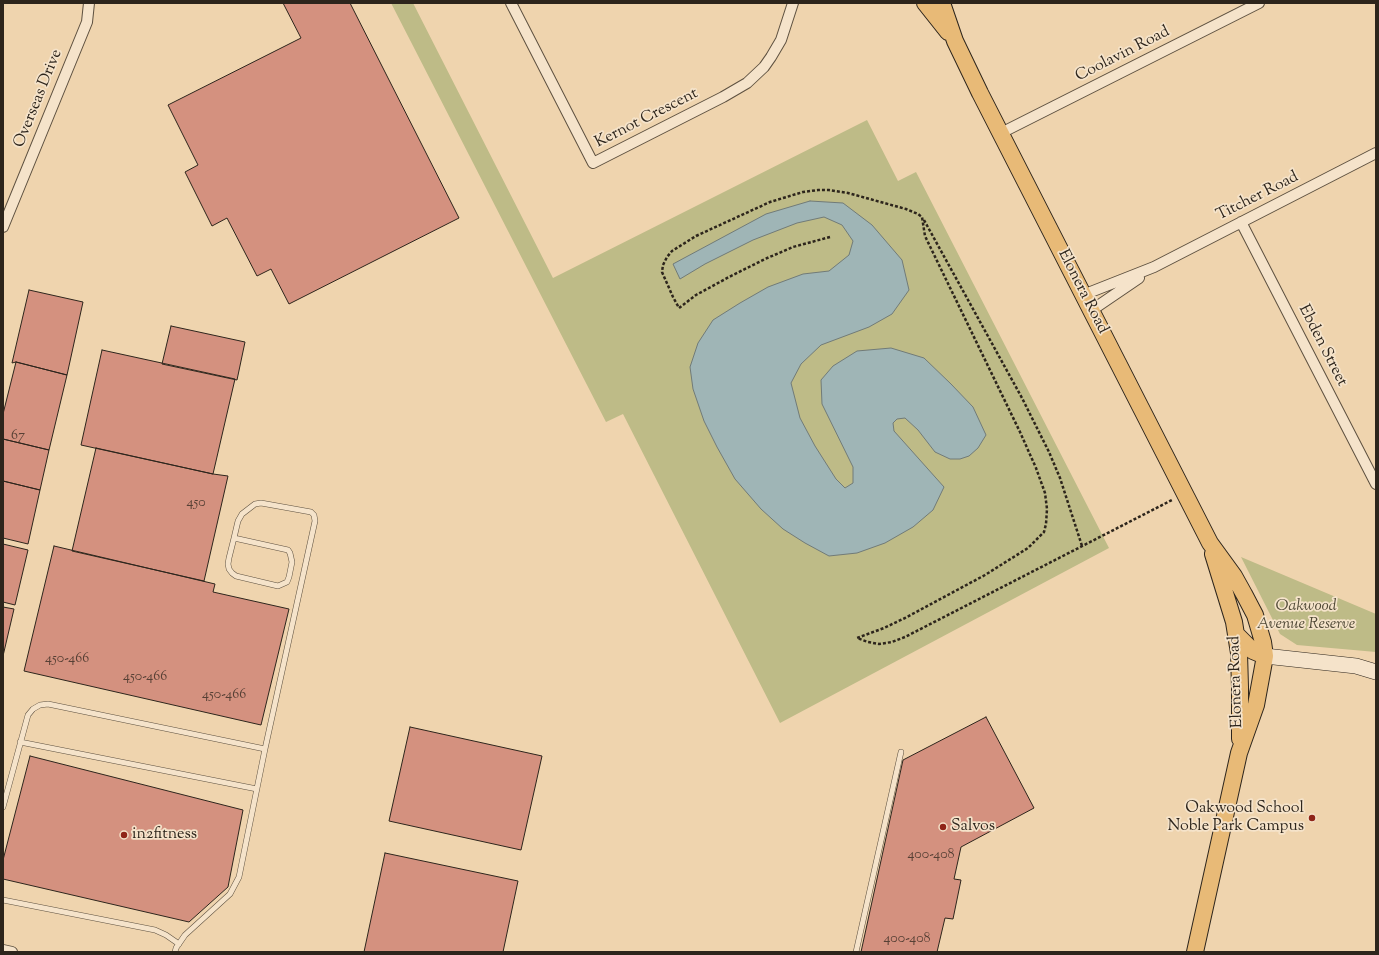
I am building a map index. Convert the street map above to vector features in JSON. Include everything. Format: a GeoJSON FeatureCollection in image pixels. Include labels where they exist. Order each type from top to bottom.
{"type":"FeatureCollection","features":[{"type":"Feature","properties":{"kind":"main road","name":"Elonera Road"},"geometry":{"type":"LineString","coordinates":[[925,3],[955,41]]}},
{"type":"Feature","properties":{"kind":"main road","name":"Elonera Road"},"geometry":{"type":"LineString","coordinates":[[942,3],[955,41],[1001,133],[1210,542],[1234,576],[1255,615],[1262,636],[1265,656],[1256,705],[1239,753],[1195,952]]}},
{"type":"Feature","properties":{"kind":"main road","name":"Elonera Road"},"geometry":{"type":"LineString","coordinates":[[1210,542],[1232,615],[1239,653],[1239,753]]}},
{"type":"Feature","properties":{"kind":"main road"},"geometry":{"type":"LineString","coordinates":[[1236,634],[1253,651],[1265,656],[1253,667],[1248,677],[1240,706]]}},
{"type":"Feature","properties":{"kind":"street","name":"Overseas Drive"},"geometry":{"type":"LineString","coordinates":[[3,228],[87,22],[89,3]]}},
{"type":"Feature","properties":{"kind":"street","name":"Kernot Crescent"},"geometry":{"type":"LineString","coordinates":[[511,3],[593,163],[723,97],[747,83],[764,67],[781,40],[793,3]]}},
{"type":"Feature","properties":{"kind":"street","name":"Coolavin Road"},"geometry":{"type":"LineString","coordinates":[[1001,133],[1259,3]]}},
{"type":"Feature","properties":{"kind":"street","name":"Titcher Road"},"geometry":{"type":"LineString","coordinates":[[1084,294],[1154,267],[1376,153]]}},
{"type":"Feature","properties":{"kind":"street","name":"Ebden Street"},"geometry":{"type":"LineString","coordinates":[[1241,222],[1376,484]]}},
{"type":"Feature","properties":{"kind":"street","name":"Titcher Road"},"geometry":{"type":"LineString","coordinates":[[1092,310],[1154,267]]}},
{"type":"Feature","properties":{"kind":"street"},"geometry":{"type":"LineString","coordinates":[[1265,656],[1356,666],[1376,672]]}},
{"type":"Feature","properties":{"kind":"street"},"geometry":{"type":"LineString","coordinates":[[1356,666],[1376,664]]}},
{"type":"Feature","properties":{"kind":"street"},"geometry":{"type":"LineString","coordinates":[[3,950],[12,952]]}},
{"type":"Feature","properties":{"kind":"lane"},"geometry":{"type":"LineString","coordinates":[[175,952],[186,935],[230,894],[239,877],[265,749],[315,521],[314,515],[307,511],[261,503],[255,504],[242,514],[238,521],[234,538],[228,564],[232,573],[236,576],[278,586],[288,582],[292,557],[288,550],[234,538]]}},
{"type":"Feature","properties":{"kind":"lane"},"geometry":{"type":"LineString","coordinates":[[3,806],[28,714],[32,709],[40,705],[48,704],[265,749]]}},
{"type":"Feature","properties":{"kind":"lane"},"geometry":{"type":"LineString","coordinates":[[20,742],[257,789]]}},
{"type":"Feature","properties":{"kind":"lane"},"geometry":{"type":"LineString","coordinates":[[856,952],[900,752]]}},
{"type":"Feature","properties":{"kind":"lane"},"geometry":{"type":"LineString","coordinates":[[3,900],[155,930],[166,935],[179,944]]}},
{"type":"Feature","properties":{"kind":"path"},"geometry":{"type":"LineString","coordinates":[[830,237],[793,247],[765,259],[723,280],[679,308],[666,284],[662,272],[667,257],[672,251],[696,236],[770,202],[803,192],[829,190],[848,193],[906,209],[918,214],[922,217],[1022,398],[1042,438],[1060,478],[1082,546]]}},
{"type":"Feature","properties":{"kind":"path"},"geometry":{"type":"LineString","coordinates":[[922,217],[925,236],[1036,468],[1045,493],[1047,509],[1046,524],[1044,532],[1028,548],[985,575],[905,618],[857,638],[879,644],[892,642],[905,637],[1185,493]]}},
{"type":"Feature","properties":{"kind":"green space"},"geometry":{"type":"Polygon","coordinates":[[[391,3],[413,3],[553,278],[867,120],[898,181],[916,172],[1109,548],[780,723],[623,414],[606,422],[391,3]]]}},
{"type":"Feature","properties":{"kind":"green space","name":"Oakwood Avenue Reserve"},"geometry":{"type":"Polygon","coordinates":[[[1241,557],[1376,614],[1376,652],[1297,645],[1280,634],[1241,557]]]}},
{"type":"Feature","properties":{"kind":"shaded area"},"geometry":{"type":"Polygon","coordinates":[[[810,201],[843,203],[872,225],[902,260],[909,290],[892,314],[869,327],[821,345],[801,364],[791,383],[800,418],[815,446],[836,479],[845,488],[853,483],[853,467],[822,404],[821,380],[833,366],[857,351],[891,348],[924,358],[973,407],[986,435],[978,448],[969,456],[960,459],[950,459],[935,452],[918,430],[905,418],[897,419],[893,423],[894,431],[944,487],[933,510],[913,527],[885,543],[857,553],[829,556],[783,529],[761,509],[735,479],[704,421],[693,389],[690,367],[698,343],[713,320],[768,287],[803,274],[829,271],[849,255],[853,241],[842,225],[824,217],[797,223],[753,240],[705,264],[680,279],[673,264],[766,214],[810,201]]]}},
{"type":"Feature","properties":{"kind":"building"},"geometry":{"type":"Polygon","coordinates":[[[283,3],[350,3],[459,218],[289,304],[271,269],[257,276],[227,218],[212,226],[185,172],[198,165],[168,105],[301,38],[283,3]]]}},
{"type":"Feature","properties":{"kind":"building"},"geometry":{"type":"Polygon","coordinates":[[[29,290],[83,302],[67,375],[16,362],[12,363],[29,290]]]}},
{"type":"Feature","properties":{"kind":"building"},"geometry":{"type":"Polygon","coordinates":[[[171,326],[245,342],[237,380],[162,364],[171,326]]]}},
{"type":"Feature","properties":{"kind":"building"},"geometry":{"type":"Polygon","coordinates":[[[102,350],[235,379],[213,474],[81,445],[102,350]]]}},
{"type":"Feature","properties":{"kind":"building"},"geometry":{"type":"Polygon","coordinates":[[[16,362],[67,375],[49,450],[3,439],[3,414],[16,362]]]}},
{"type":"Feature","properties":{"kind":"building"},"geometry":{"type":"Polygon","coordinates":[[[3,439],[49,450],[40,490],[3,481],[3,439]]]}},
{"type":"Feature","properties":{"kind":"building"},"geometry":{"type":"Polygon","coordinates":[[[96,448],[228,476],[204,581],[72,551],[96,448]]]}},
{"type":"Feature","properties":{"kind":"building"},"geometry":{"type":"Polygon","coordinates":[[[3,481],[40,490],[28,544],[3,538],[3,481]]]}},
{"type":"Feature","properties":{"kind":"building"},"geometry":{"type":"Polygon","coordinates":[[[3,544],[28,550],[15,605],[3,602],[3,544]]]}},
{"type":"Feature","properties":{"kind":"building"},"geometry":{"type":"Polygon","coordinates":[[[54,546],[215,584],[213,592],[289,609],[261,725],[24,671],[54,546]]]}},
{"type":"Feature","properties":{"kind":"building"},"geometry":{"type":"Polygon","coordinates":[[[3,607],[14,609],[3,656],[3,607]]]}},
{"type":"Feature","properties":{"kind":"building","name":"Salvos"},"geometry":{"type":"Polygon","coordinates":[[[986,717],[1034,808],[961,847],[954,879],[961,880],[953,919],[945,918],[937,952],[861,952],[903,760],[986,717]]]}},
{"type":"Feature","properties":{"kind":"building"},"geometry":{"type":"Polygon","coordinates":[[[410,727],[542,756],[521,850],[389,821],[410,727]]]}},
{"type":"Feature","properties":{"kind":"building","name":"in2fitness"},"geometry":{"type":"Polygon","coordinates":[[[30,756],[243,810],[228,887],[189,922],[3,879],[3,860],[30,756]]]}},
{"type":"Feature","properties":{"kind":"building"},"geometry":{"type":"Polygon","coordinates":[[[385,853],[518,881],[503,952],[364,952],[385,853]]]}},
{"type":"Feature","properties":{"kind":"place","name":"Oakwood School Noble Park Campus"},"geometry":{"type":"Point","coordinates":[1312,818]}},
{"type":"Feature","properties":{"kind":"place","name":"Salvos"},"geometry":{"type":"Point","coordinates":[943,827]}},
{"type":"Feature","properties":{"kind":"place","name":"in2fitness"},"geometry":{"type":"Point","coordinates":[124,835]}}]}
